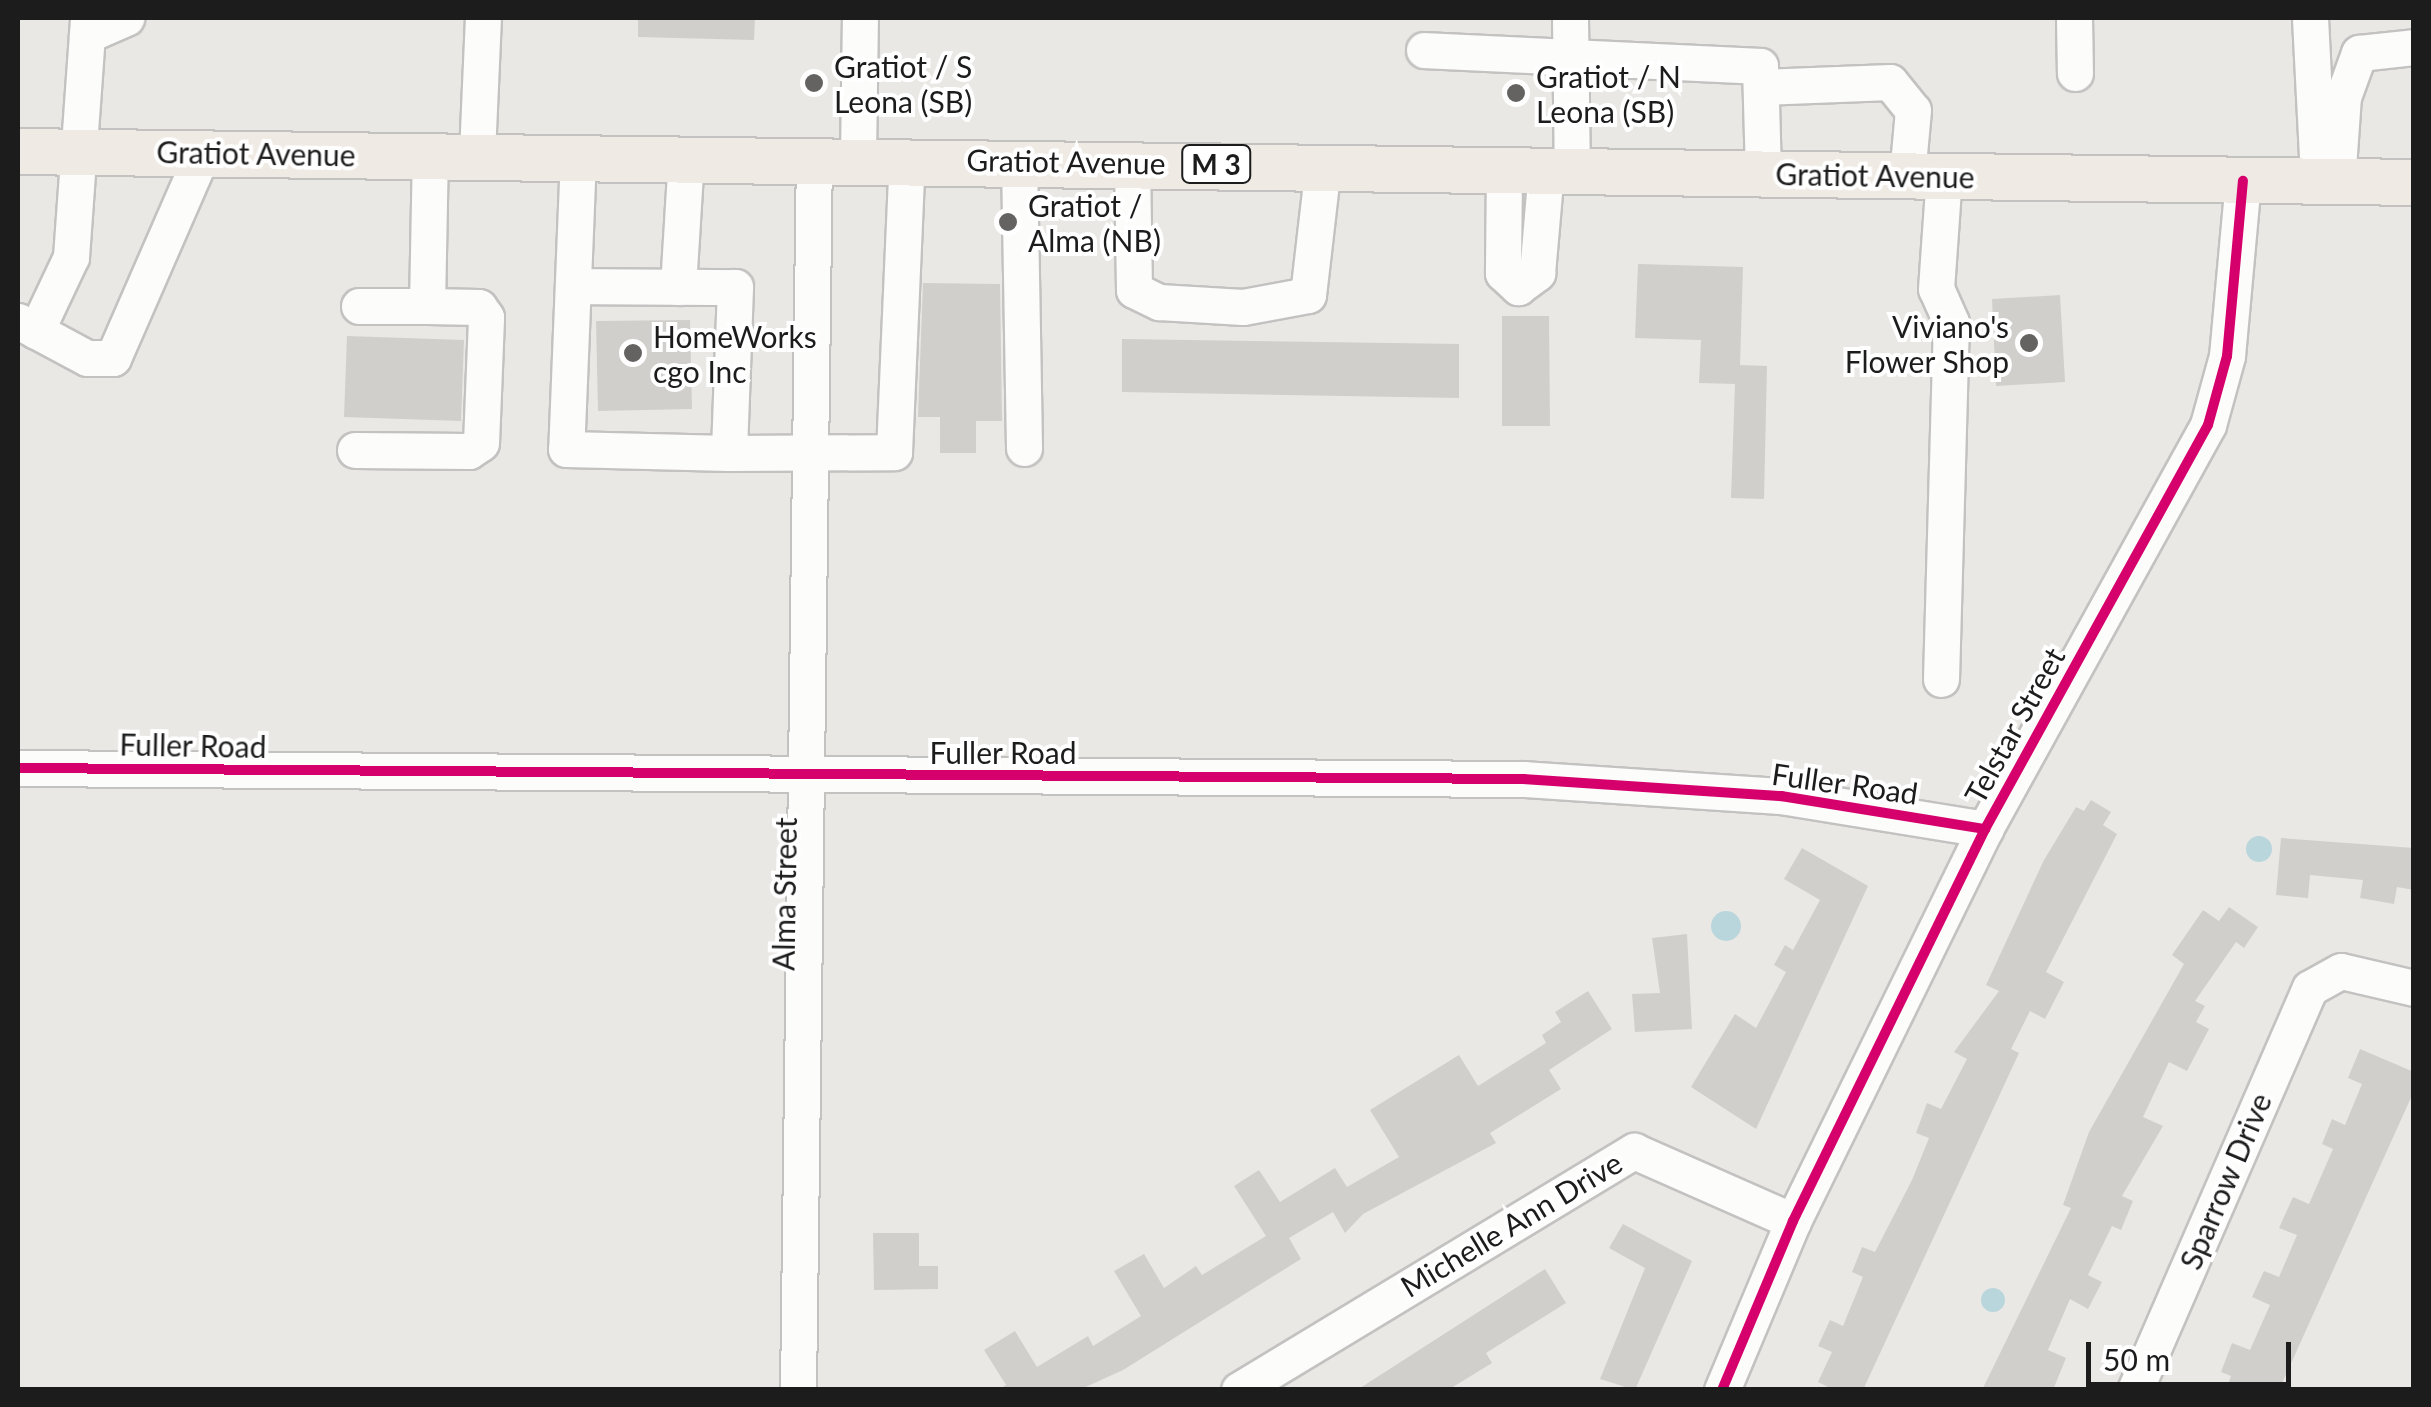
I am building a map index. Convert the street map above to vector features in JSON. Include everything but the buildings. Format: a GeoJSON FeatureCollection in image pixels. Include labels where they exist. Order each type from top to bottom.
{"type":"FeatureCollection","features":[{"type":"Feature","properties":{"kind":"main road","name":"Gratiot Avenue"},"geometry":{"type":"LineString","coordinates":[[18,151],[907,158],[2414,182]]}},
{"type":"Feature","properties":{"kind":"street"},"geometry":{"type":"LineString","coordinates":[[126,18],[88,26],[85,151],[71,257],[27,326],[86,358],[113,358],[203,152]]}},
{"type":"Feature","properties":{"kind":"street"},"geometry":{"type":"LineString","coordinates":[[477,154],[484,18]]}},
{"type":"Feature","properties":{"kind":"street","name":"Alma Street"},"geometry":{"type":"LineString","coordinates":[[798,1390],[812,777],[813,451],[836,158],[860,18]]}},
{"type":"Feature","properties":{"kind":"street"},"geometry":{"type":"LineString","coordinates":[[1541,171],[1569,58],[1570,18]]}},
{"type":"Feature","properties":{"kind":"street"},"geometry":{"type":"LineString","coordinates":[[2074,18],[2075,72]]}},
{"type":"Feature","properties":{"kind":"street"},"geometry":{"type":"LineString","coordinates":[[2310,18],[2328,182]]}},
{"type":"Feature","properties":{"kind":"street"},"geometry":{"type":"LineString","coordinates":[[2328,182],[2344,98],[2358,53],[2414,47]]}},
{"type":"Feature","properties":{"kind":"street"},"geometry":{"type":"LineString","coordinates":[[1424,50],[1760,66],[1763,174]]}},
{"type":"Feature","properties":{"kind":"street"},"geometry":{"type":"LineString","coordinates":[[1760,87],[1890,82],[1912,110],[1926,176],[1936,288],[1952,322],[1942,678]]}},
{"type":"Feature","properties":{"kind":"street"},"geometry":{"type":"LineString","coordinates":[[427,306],[430,154]]}},
{"type":"Feature","properties":{"kind":"street"},"geometry":{"type":"LineString","coordinates":[[578,156],[577,286],[566,450],[729,453],[894,452],[907,158]]}},
{"type":"Feature","properties":{"kind":"street"},"geometry":{"type":"LineString","coordinates":[[678,287],[686,157]]}},
{"type":"Feature","properties":{"kind":"street"},"geometry":{"type":"LineString","coordinates":[[1018,160],[1024,448]]}},
{"type":"Feature","properties":{"kind":"street"},"geometry":{"type":"LineString","coordinates":[[1132,162],[1134,290],[1159,302],[1243,307],[1308,295],[1323,166]]}},
{"type":"Feature","properties":{"kind":"street","name":"Telstar Street"},"geometry":{"type":"LineString","coordinates":[[1722,1390],[1793,1221],[1985,829],[2208,425],[2227,356],[2243,181]]}},
{"type":"Feature","properties":{"kind":"street"},"geometry":{"type":"LineString","coordinates":[[577,286],[735,287],[729,453]]}},
{"type":"Feature","properties":{"kind":"street"},"geometry":{"type":"LineString","coordinates":[[355,450],[468,452],[480,443],[486,317],[480,306],[359,306]]}},
{"type":"Feature","properties":{"kind":"street","name":"Fuller Road"},"geometry":{"type":"LineString","coordinates":[[18,768],[812,777],[1524,779],[1781,796],[1985,829]]}},
{"type":"Feature","properties":{"kind":"street","name":"Sparrow Drive"},"geometry":{"type":"LineString","coordinates":[[2136,1390],[2298,1009],[2322,976],[2359,972],[2414,988]]}},
{"type":"Feature","properties":{"kind":"street","name":"Michelle Ann Drive"},"geometry":{"type":"LineString","coordinates":[[1240,1390],[1634,1151],[1793,1221]]}},
{"type":"Feature","properties":{"kind":"water"},"geometry":{"type":"Polygon","coordinates":[[[2259,836],[2268,840],[2272,849],[2268,858],[2259,862],[2250,858],[2246,849],[2250,840],[2259,836]]]}},
{"type":"Feature","properties":{"kind":"water"},"geometry":{"type":"Polygon","coordinates":[[[1726,911],[1740,920],[1741,926],[1732,940],[1726,941],[1712,932],[1711,926],[1720,912],[1726,911]]]}},
{"type":"Feature","properties":{"kind":"water"},"geometry":{"type":"Polygon","coordinates":[[[1993,1288],[2002,1291],[2002,1309],[1993,1312],[1984,1309],[1981,1300],[1984,1291],[1993,1288]]]}},
{"type":"Feature","properties":{"kind":"cycle path"},"geometry":{"type":"LineString","coordinates":[[1722,1390],[1793,1221],[1985,829],[2208,425],[2227,356],[2243,181]]}},
{"type":"Feature","properties":{"kind":"cycle path"},"geometry":{"type":"LineString","coordinates":[[18,768],[1524,779],[1781,796],[1985,829]]}},
{"type":"Feature","properties":{"kind":"place","name":"Gratiot / S Leona (SB)"},"geometry":{"type":"Point","coordinates":[814,83]}},
{"type":"Feature","properties":{"kind":"place","name":"Gratiot / N Leona (SB)"},"geometry":{"type":"Point","coordinates":[1516,93]}},
{"type":"Feature","properties":{"kind":"place","name":"Gratiot / Alma (NB)"},"geometry":{"type":"Point","coordinates":[1008,222]}},
{"type":"Feature","properties":{"kind":"place","name":"Viviano's Flower Shop"},"geometry":{"type":"Point","coordinates":[2029,343]}},
{"type":"Feature","properties":{"kind":"place","name":"HomeWorks cgo Inc"},"geometry":{"type":"Point","coordinates":[633,353]}}]}
